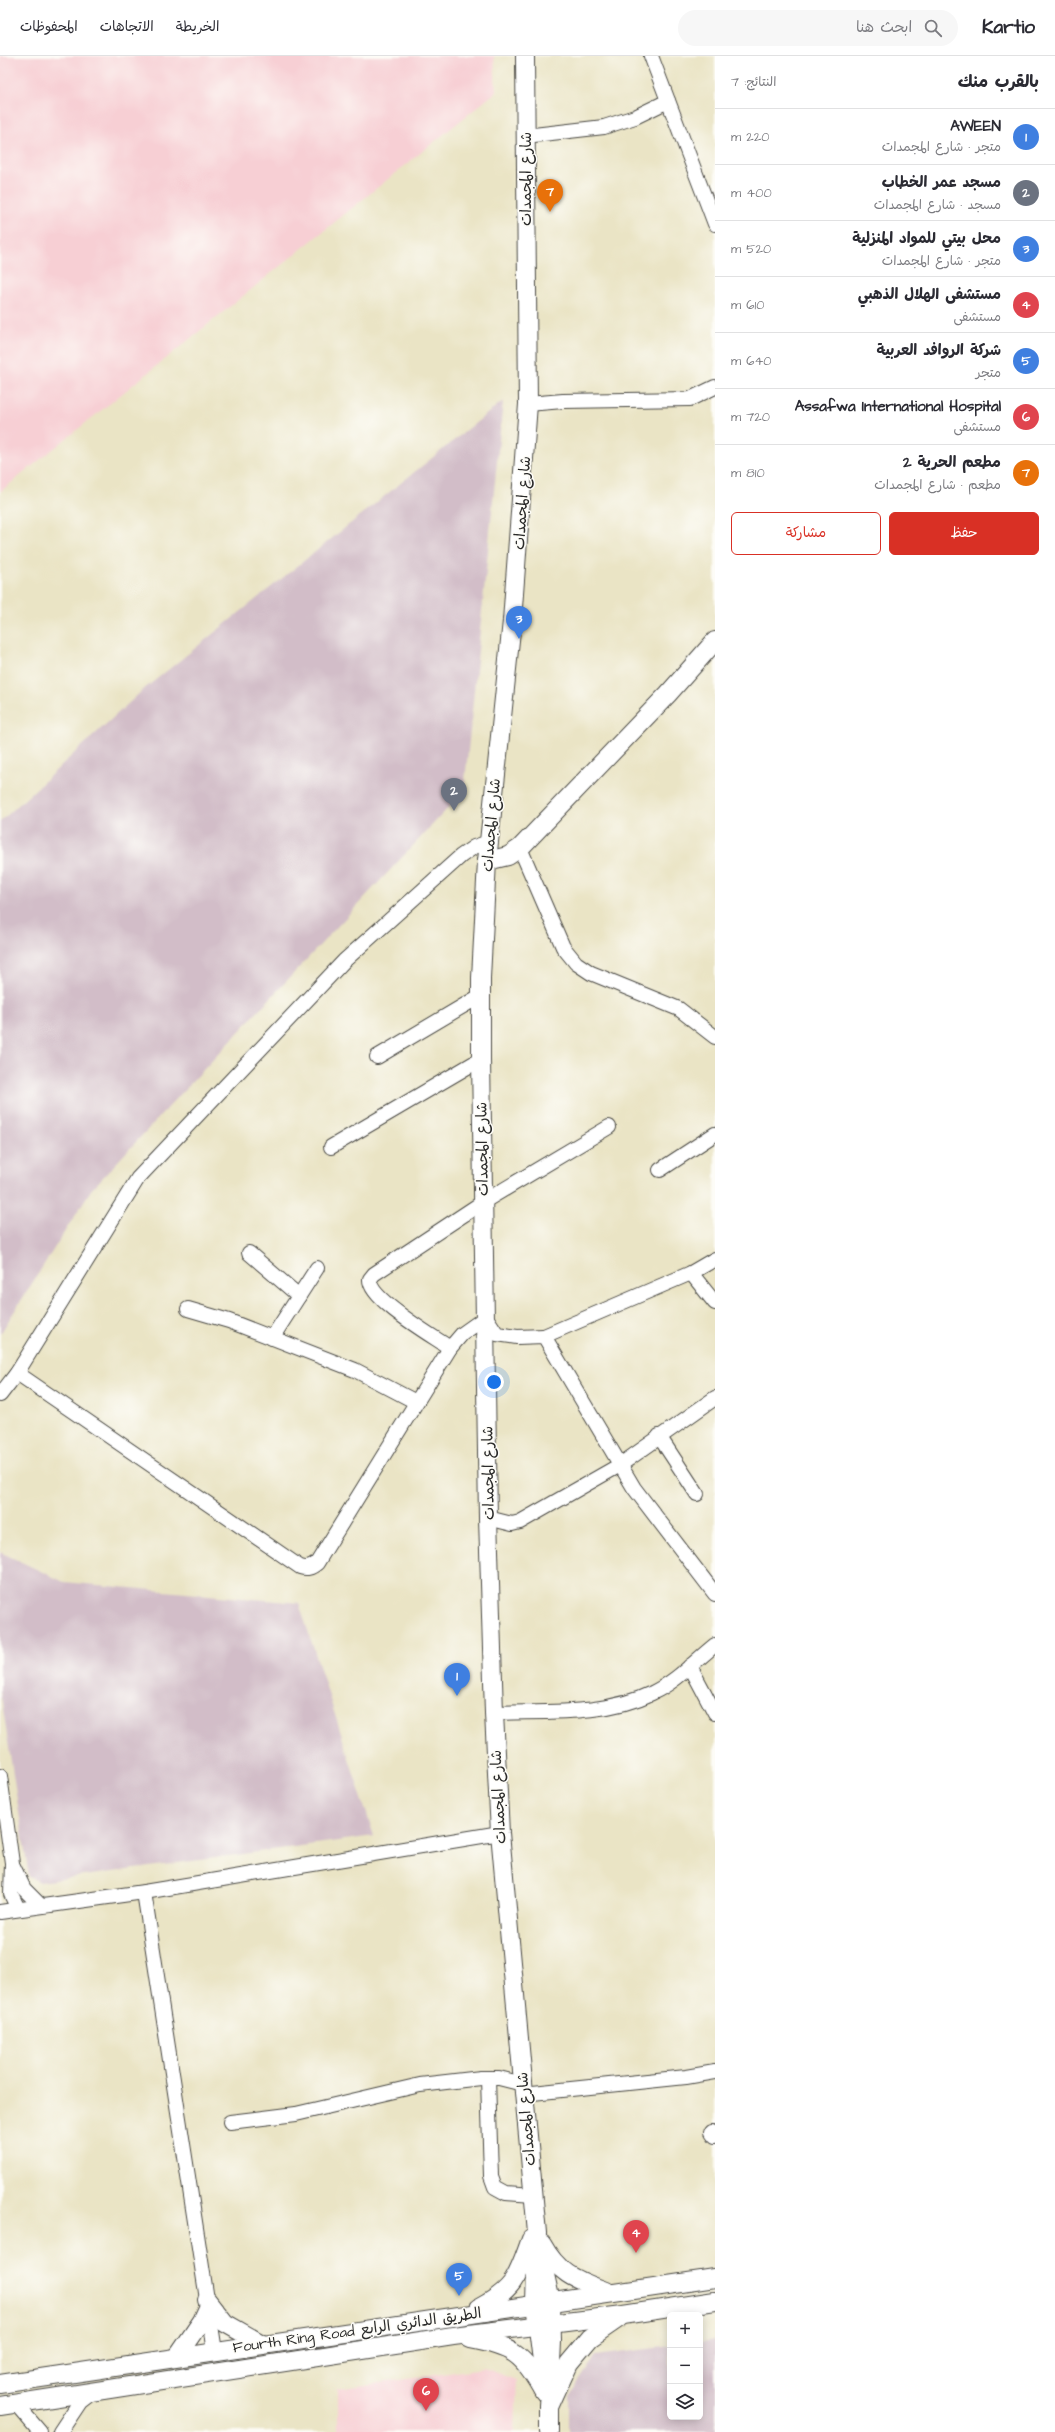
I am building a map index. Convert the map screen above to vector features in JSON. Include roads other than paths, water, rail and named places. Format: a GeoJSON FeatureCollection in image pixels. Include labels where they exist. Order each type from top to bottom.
{"type":"FeatureCollection","features":[{"type":"Feature","properties":{"kind":"main road","name":"شارع المجمدات"},"geometry":{"type":"LineString","coordinates":[[526,56],[525,136],[528,404],[512,621],[487,861],[480,996],[488,1518],[494,1713],[500,1833],[537,2233],[549,2399]]}},
{"type":"Feature","properties":{"kind":"main road"},"geometry":{"type":"LineString","coordinates":[[487,861],[508,856],[520,848],[668,694],[715,641]]}},
{"type":"Feature","properties":{"kind":"main road"},"geometry":{"type":"LineString","coordinates":[[537,2233],[546,2251],[565,2273],[579,2282],[612,2294]]}},
{"type":"Feature","properties":{"kind":"main road"},"geometry":{"type":"LineString","coordinates":[[469,2314],[500,2296],[512,2284],[521,2269],[537,2233]]}},
{"type":"Feature","properties":{"kind":"main road","name":"Fourth Ring Road الطريق الدائري الرابع"},"geometry":{"type":"LineString","coordinates":[[0,2384],[178,2356],[715,2278]]}},
{"type":"Feature","properties":{"kind":"main road","name":"Fourth Ring Road الطريق الدائري الرابع"},"geometry":{"type":"LineString","coordinates":[[8,2405],[453,2336],[623,2315],[715,2301]]}},
{"type":"Feature","properties":{"kind":"main road"},"geometry":{"type":"LineString","coordinates":[[178,2356],[199,2327],[208,2304],[225,2323],[262,2344]]}},
{"type":"Feature","properties":{"kind":"main road"},"geometry":{"type":"LineString","coordinates":[[548,2432],[549,2399],[569,2363],[578,2350],[590,2338],[623,2315]]}},
{"type":"Feature","properties":{"kind":"main road"},"geometry":{"type":"LineString","coordinates":[[453,2336],[493,2343],[512,2351],[530,2368],[549,2399]]}},
{"type":"Feature","properties":{"kind":"street"},"geometry":{"type":"LineString","coordinates":[[651,56],[715,224]]}},
{"type":"Feature","properties":{"kind":"street"},"geometry":{"type":"LineString","coordinates":[[525,136],[604,126],[635,117],[668,100]]}},
{"type":"Feature","properties":{"kind":"street"},"geometry":{"type":"LineString","coordinates":[[528,404],[563,401],[690,400],[715,387]]}},
{"type":"Feature","properties":{"kind":"street"},"geometry":{"type":"LineString","coordinates":[[0,1395],[17,1373],[138,1178],[344,961],[461,856],[474,847],[489,842]]}},
{"type":"Feature","properties":{"kind":"street"},"geometry":{"type":"LineString","coordinates":[[520,848],[563,946],[576,963],[591,974],[654,997],[679,1009],[715,1037]]}},
{"type":"Feature","properties":{"kind":"street"},"geometry":{"type":"LineString","coordinates":[[377,1057],[480,996]]}},
{"type":"Feature","properties":{"kind":"street"},"geometry":{"type":"LineString","coordinates":[[331,1147],[481,1059]]}},
{"type":"Feature","properties":{"kind":"street"},"geometry":{"type":"LineString","coordinates":[[450,1348],[396,1311],[372,1288],[370,1279],[374,1274],[483,1202],[609,1127]]}},
{"type":"Feature","properties":{"kind":"street"},"geometry":{"type":"LineString","coordinates":[[660,1170],[715,1134]]}},
{"type":"Feature","properties":{"kind":"street"},"geometry":{"type":"LineString","coordinates":[[249,1254],[299,1296]]}},
{"type":"Feature","properties":{"kind":"street"},"geometry":{"type":"LineString","coordinates":[[17,1373],[300,1567],[313,1567],[317,1563],[450,1348],[462,1334],[486,1317],[497,1334],[517,1337],[544,1336],[691,1273],[715,1259]]}},
{"type":"Feature","properties":{"kind":"street"},"geometry":{"type":"LineString","coordinates":[[272,1338],[317,1268]]}},
{"type":"Feature","properties":{"kind":"street"},"geometry":{"type":"LineString","coordinates":[[691,1273],[715,1303]]}},
{"type":"Feature","properties":{"kind":"street"},"geometry":{"type":"LineString","coordinates":[[188,1309],[272,1338],[355,1370],[416,1402]]}},
{"type":"Feature","properties":{"kind":"street"},"geometry":{"type":"LineString","coordinates":[[544,1336],[634,1488],[715,1594]]}},
{"type":"Feature","properties":{"kind":"street"},"geometry":{"type":"LineString","coordinates":[[488,1518],[512,1524],[520,1522],[620,1464],[715,1398]]}},
{"type":"Feature","properties":{"kind":"street"},"geometry":{"type":"LineString","coordinates":[[660,1436],[698,1494]]}},
{"type":"Feature","properties":{"kind":"street"},"geometry":{"type":"LineString","coordinates":[[494,1713],[592,1708],[625,1704],[653,1693],[674,1679],[715,1645]]}},
{"type":"Feature","properties":{"kind":"street"},"geometry":{"type":"LineString","coordinates":[[690,1666],[715,1713]]}},
{"type":"Feature","properties":{"kind":"street"},"geometry":{"type":"LineString","coordinates":[[0,1776],[12,1863],[11,1894],[18,1909]]}},
{"type":"Feature","properties":{"kind":"street"},"geometry":{"type":"LineString","coordinates":[[0,1912],[144,1892],[500,1833]]}},
{"type":"Feature","properties":{"kind":"street"},"geometry":{"type":"LineString","coordinates":[[12,1863],[24,1889],[41,1906]]}},
{"type":"Feature","properties":{"kind":"street"},"geometry":{"type":"LineString","coordinates":[[144,1892],[215,2351]]}},
{"type":"Feature","properties":{"kind":"street"},"geometry":{"type":"LineString","coordinates":[[230,2122],[296,2114],[420,2085],[499,2078],[523,2089],[686,2078],[715,2072]]}},
{"type":"Feature","properties":{"kind":"street"},"geometry":{"type":"LineString","coordinates":[[488,2078],[491,2176],[495,2187],[506,2193],[533,2195]]}},
{"type":"Feature","properties":{"kind":"street"},"geometry":{"type":"LineString","coordinates":[[60,2432],[80,2402],[93,2392]]}},
{"type":"Feature","properties":{"kind":"street"},"geometry":{"type":"LineString","coordinates":[[8,2405],[40,2432]]}},
{"type":"Feature","properties":{"kind":"place","name":"مطعم الحرية 2"},"geometry":{"type":"Point","coordinates":[550,212]}},
{"type":"Feature","properties":{"kind":"place","name":"محل بيتي للمواد المنزلية"},"geometry":{"type":"Point","coordinates":[519,639]}},
{"type":"Feature","properties":{"kind":"place","name":"مسجد عمر الخطاب"},"geometry":{"type":"Point","coordinates":[454,811]}},
{"type":"Feature","properties":{"kind":"place","name":"AWEEN"},"geometry":{"type":"Point","coordinates":[457,1696]}},
{"type":"Feature","properties":{"kind":"place","name":"مستشفى الهلال الذهبي"},"geometry":{"type":"Point","coordinates":[636,2253]}},
{"type":"Feature","properties":{"kind":"place","name":"شركة الروافد العربية"},"geometry":{"type":"Point","coordinates":[459,2296]}},
{"type":"Feature","properties":{"kind":"place","name":"Assafwa International Hospital"},"geometry":{"type":"Point","coordinates":[426,2411]}}]}
